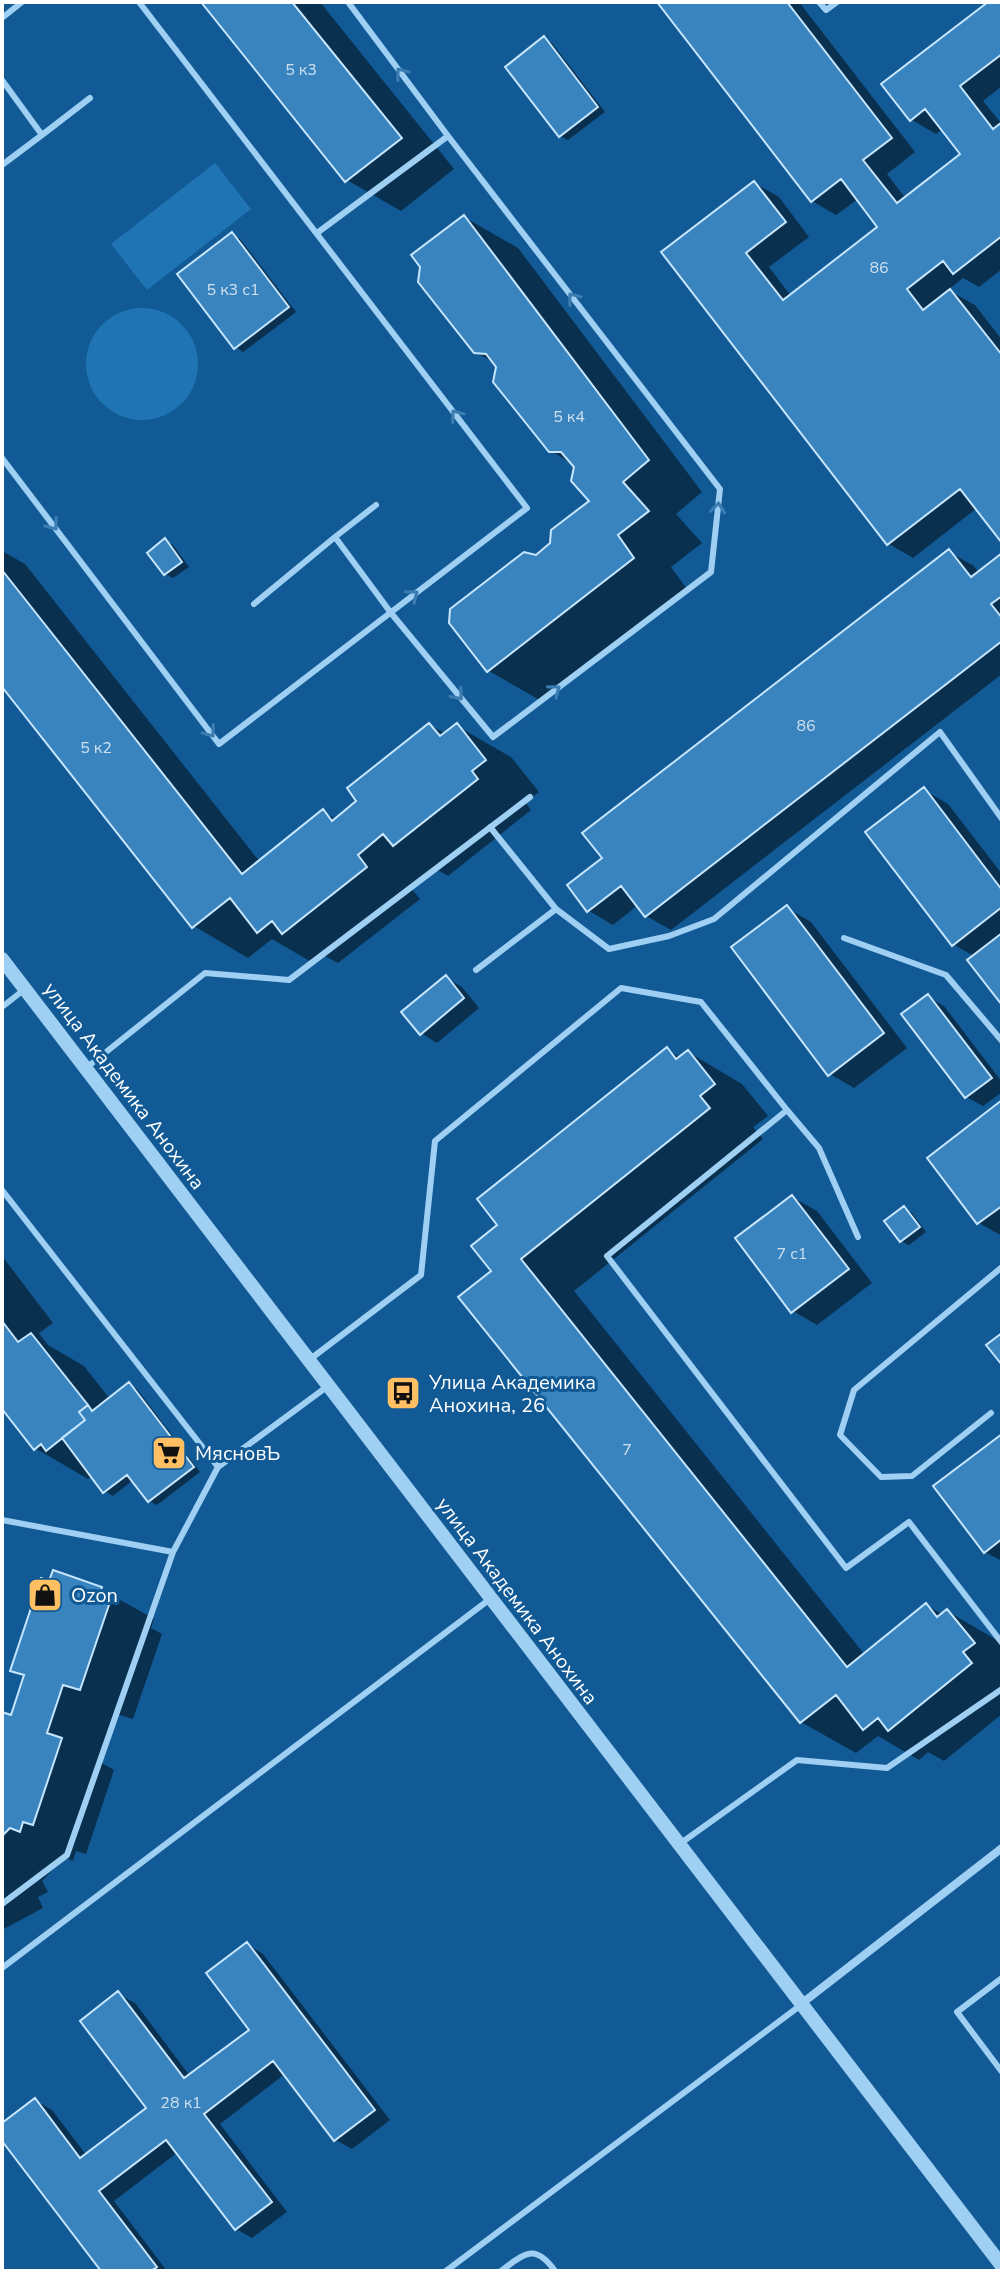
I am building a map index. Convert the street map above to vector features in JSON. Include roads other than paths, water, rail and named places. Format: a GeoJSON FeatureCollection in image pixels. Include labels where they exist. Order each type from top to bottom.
{"type":"FeatureCollection","features":[{"type":"Feature","properties":{"kind":"street","name":"улица Академика Анохина"},"geometry":{"type":"LineString","coordinates":[[2,959],[1002,2266]]}},
{"type":"Feature","properties":{"kind":"street"},"geometry":{"type":"LineString","coordinates":[[801,2005],[1002,1848]]}},
{"type":"Feature","properties":{"kind":"lane"},"geometry":{"type":"LineString","coordinates":[[2,18],[22,2]]}},
{"type":"Feature","properties":{"kind":"lane"},"geometry":{"type":"LineString","coordinates":[[3,462],[219,744],[527,508],[139,2]]}},
{"type":"Feature","properties":{"kind":"lane"},"geometry":{"type":"LineString","coordinates":[[335,537],[391,613],[493,737],[711,572],[720,489],[348,2]]}},
{"type":"Feature","properties":{"kind":"lane"},"geometry":{"type":"LineString","coordinates":[[819,2],[826,10],[837,2]]}},
{"type":"Feature","properties":{"kind":"lane"},"geometry":{"type":"LineString","coordinates":[[2,80],[42,135]]}},
{"type":"Feature","properties":{"kind":"lane"},"geometry":{"type":"LineString","coordinates":[[2,165],[90,98]]}},
{"type":"Feature","properties":{"kind":"lane"},"geometry":{"type":"LineString","coordinates":[[317,233],[448,136]]}},
{"type":"Feature","properties":{"kind":"lane"},"geometry":{"type":"LineString","coordinates":[[254,604],[376,505]]}},
{"type":"Feature","properties":{"kind":"lane"},"geometry":{"type":"LineString","coordinates":[[490,827],[556,909],[609,949],[669,936],[714,919],[940,732],[1002,819]]}},
{"type":"Feature","properties":{"kind":"lane"},"geometry":{"type":"LineString","coordinates":[[86,1068],[205,973],[289,980],[530,797]]}},
{"type":"Feature","properties":{"kind":"lane"},"geometry":{"type":"LineString","coordinates":[[476,970],[556,909]]}},
{"type":"Feature","properties":{"kind":"lane"},"geometry":{"type":"LineString","coordinates":[[844,938],[946,975],[1002,1041]]}},
{"type":"Feature","properties":{"kind":"lane"},"geometry":{"type":"LineString","coordinates":[[308,1360],[421,1275],[435,1141],[621,988],[701,1002],[819,1148],[858,1237]]}},
{"type":"Feature","properties":{"kind":"lane"},"geometry":{"type":"LineString","coordinates":[[2,1007],[25,989]]}},
{"type":"Feature","properties":{"kind":"lane"},"geometry":{"type":"LineString","coordinates":[[787,1110],[607,1256],[846,1568],[909,1522],[1002,1643]]}},
{"type":"Feature","properties":{"kind":"lane"},"geometry":{"type":"LineString","coordinates":[[2,1190],[218,1467]]}},
{"type":"Feature","properties":{"kind":"lane"},"geometry":{"type":"LineString","coordinates":[[991,1413],[912,1476],[881,1477],[840,1435],[854,1390],[1002,1267]]}},
{"type":"Feature","properties":{"kind":"lane"},"geometry":{"type":"LineString","coordinates":[[2,1904],[67,1855],[173,1552],[218,1467],[328,1386]]}},
{"type":"Feature","properties":{"kind":"lane"},"geometry":{"type":"LineString","coordinates":[[2,1520],[173,1552]]}},
{"type":"Feature","properties":{"kind":"lane"},"geometry":{"type":"LineString","coordinates":[[2,1968],[490,1599]]}},
{"type":"Feature","properties":{"kind":"lane"},"geometry":{"type":"LineString","coordinates":[[678,1845],[797,1760],[887,1768],[1002,1689]]}},
{"type":"Feature","properties":{"kind":"lane"},"geometry":{"type":"LineString","coordinates":[[1002,1978],[957,2012],[1002,2072]]}},
{"type":"Feature","properties":{"kind":"lane"},"geometry":{"type":"LineString","coordinates":[[446,2271],[801,2005]]}},
{"type":"Feature","properties":{"kind":"lane"},"geometry":{"type":"LineString","coordinates":[[501,2271],[530,2253],[540,2255],[555,2271]]}},
{"type":"Feature","properties":{"kind":"place","name":"Улица Академика Анохина, 26"},"geometry":{"type":"Point","coordinates":[403,1393]}},
{"type":"Feature","properties":{"kind":"place","name":"МясновЪ"},"geometry":{"type":"Point","coordinates":[169,1453]}},
{"type":"Feature","properties":{"kind":"place","name":"Ozon"},"geometry":{"type":"Point","coordinates":[45,1595]}}]}
